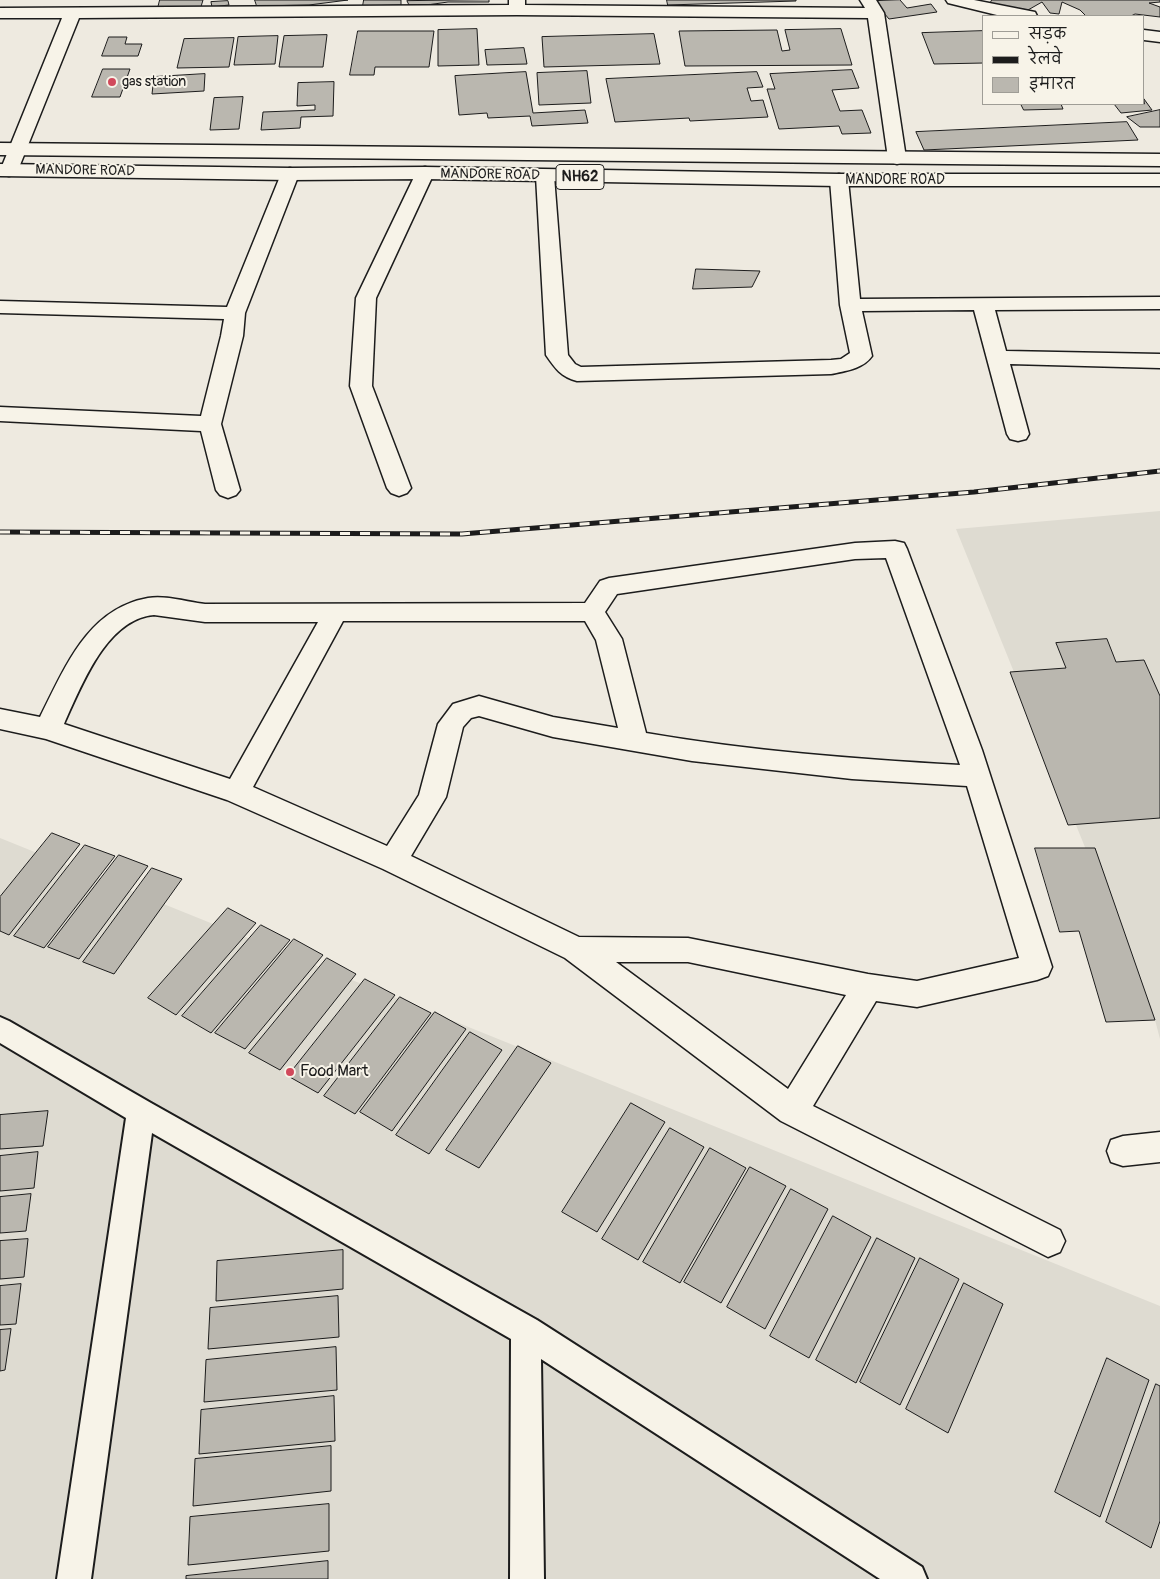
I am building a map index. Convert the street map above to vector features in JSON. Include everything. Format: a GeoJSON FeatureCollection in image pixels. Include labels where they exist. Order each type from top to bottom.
{"type":"FeatureCollection","features":[{"type":"Feature","properties":{"kind":"main road"},"geometry":{"type":"LineString","coordinates":[[954,0],[1022,15]]}},
{"type":"Feature","properties":{"kind":"main road"},"geometry":{"type":"LineString","coordinates":[[0,13],[72,14],[517,5],[872,6],[897,158]]}},
{"type":"Feature","properties":{"kind":"main road"},"geometry":{"type":"LineString","coordinates":[[4,170],[9,149],[72,14]]}},
{"type":"Feature","properties":{"kind":"main road"},"geometry":{"type":"LineString","coordinates":[[1145,35],[1160,37]]}},
{"type":"Feature","properties":{"kind":"main road","name":"MANDORE ROAD"},"geometry":{"type":"LineString","coordinates":[[9,149],[1160,160]]}},
{"type":"Feature","properties":{"kind":"main road","name":"MANDORE ROAD"},"geometry":{"type":"LineString","coordinates":[[4,170],[290,174],[425,173],[839,180],[1160,180]]}},
{"type":"Feature","properties":{"kind":"main road"},"geometry":{"type":"LineString","coordinates":[[399,488],[361,386],[366,298],[425,173]]}},
{"type":"Feature","properties":{"kind":"main road"},"geometry":{"type":"LineString","coordinates":[[228,490],[210,424],[232,336],[235,313],[290,174]]}},
{"type":"Feature","properties":{"kind":"main road"},"geometry":{"type":"LineString","coordinates":[[545,176],[557,355],[568,369],[576,374],[831,367],[847,364],[861,356],[850,305],[839,180]]}},
{"type":"Feature","properties":{"kind":"main road"},"geometry":{"type":"LineString","coordinates":[[850,305],[1160,303]]}},
{"type":"Feature","properties":{"kind":"main road"},"geometry":{"type":"LineString","coordinates":[[984,304],[1018,434]]}},
{"type":"Feature","properties":{"kind":"main road"},"geometry":{"type":"LineString","coordinates":[[0,307],[235,313]]}},
{"type":"Feature","properties":{"kind":"main road"},"geometry":{"type":"LineString","coordinates":[[997,357],[1160,361]]}},
{"type":"Feature","properties":{"kind":"main road"},"geometry":{"type":"LineString","coordinates":[[0,414],[210,424]]}},
{"type":"Feature","properties":{"kind":"main road"},"geometry":{"type":"LineString","coordinates":[[576,949],[688,950],[868,987],[917,994],[1037,967],[977,776],[895,549],[835,554],[609,587],[592,612]]}},
{"type":"Feature","properties":{"kind":"main road"},"geometry":{"type":"LineString","coordinates":[[48,729],[92,642],[120,616],[149,606],[205,613],[592,612]]}},
{"type":"Feature","properties":{"kind":"main road"},"geometry":{"type":"LineString","coordinates":[[237,792],[336,612]]}},
{"type":"Feature","properties":{"kind":"main road"},"geometry":{"type":"LineString","coordinates":[[592,612],[609,639],[635,742]]}},
{"type":"Feature","properties":{"kind":"main road"},"geometry":{"type":"LineString","coordinates":[[393,861],[432,797],[451,724],[462,711],[480,706],[553,727],[692,751],[852,769],[977,776]]}},
{"type":"Feature","properties":{"kind":"main road"},"geometry":{"type":"LineString","coordinates":[[0,719],[48,729],[237,792],[393,861],[576,949],[792,1111],[1048,1241]]}},
{"type":"Feature","properties":{"kind":"main road"},"geometry":{"type":"LineString","coordinates":[[792,1111],[868,987]]}},
{"type":"Feature","properties":{"kind":"main road"},"geometry":{"type":"LineString","coordinates":[[1123,1151],[1160,1147]]}},
{"type":"Feature","properties":{"kind":"lane"},"geometry":{"type":"LineString","coordinates":[[0,1029],[141,1112],[526,1330],[910,1579]]}},
{"type":"Feature","properties":{"kind":"lane"},"geometry":{"type":"LineString","coordinates":[[74,1579],[141,1112]]}},
{"type":"Feature","properties":{"kind":"lane"},"geometry":{"type":"LineString","coordinates":[[526,1330],[527,1579]]}},
{"type":"Feature","properties":{"kind":"shaded area"},"geometry":{"type":"Polygon","coordinates":[[[1160,511],[1160,1039],[1155,1020],[956,529],[1160,511]]]}},
{"type":"Feature","properties":{"kind":"shaded area","name":"Food Mart"},"geometry":{"type":"Polygon","coordinates":[[[0,838],[1160,1306],[1160,1579],[0,1579],[0,838]]]}},
{"type":"Feature","properties":{"kind":"building"},"geometry":{"type":"Polygon","coordinates":[[[160,0],[203,0],[200,10],[158,8],[160,0]]]}},
{"type":"Feature","properties":{"kind":"building"},"geometry":{"type":"Polygon","coordinates":[[[255,0],[348,0],[309,5],[257,6],[255,0]]]}},
{"type":"Feature","properties":{"kind":"building"},"geometry":{"type":"Polygon","coordinates":[[[364,0],[401,0],[401,5],[363,6],[364,0]]]}},
{"type":"Feature","properties":{"kind":"building"},"geometry":{"type":"Polygon","coordinates":[[[489,0],[489,2],[448,2],[427,5],[409,5],[407,1],[489,0]]]}},
{"type":"Feature","properties":{"kind":"building"},"geometry":{"type":"Polygon","coordinates":[[[667,0],[796,0],[796,1],[668,5],[667,0]]]}},
{"type":"Feature","properties":{"kind":"building"},"geometry":{"type":"Polygon","coordinates":[[[900,0],[907,8],[931,4],[937,12],[889,19],[874,1],[900,0]]]}},
{"type":"Feature","properties":{"kind":"building"},"geometry":{"type":"Polygon","coordinates":[[[992,0],[1160,0],[1160,2],[1149,3],[1160,7],[1160,17],[1135,14],[1085,15],[1080,10],[1062,2],[1059,14],[1050,13],[1042,2],[1028,10],[990,4],[992,0]]]}},
{"type":"Feature","properties":{"kind":"building"},"geometry":{"type":"Polygon","coordinates":[[[228,1],[229,5],[212,7],[211,2],[228,1]]]}},
{"type":"Feature","properties":{"kind":"building"},"geometry":{"type":"Polygon","coordinates":[[[477,29],[479,65],[438,66],[438,30],[477,29]]]}},
{"type":"Feature","properties":{"kind":"building"},"geometry":{"type":"Polygon","coordinates":[[[841,29],[852,65],[685,66],[679,31],[777,30],[782,51],[790,50],[785,30],[841,29]]]}},
{"type":"Feature","properties":{"kind":"building"},"geometry":{"type":"Polygon","coordinates":[[[358,31],[434,31],[429,67],[375,67],[374,75],[350,75],[358,31]]]}},
{"type":"Feature","properties":{"kind":"building"},"geometry":{"type":"Polygon","coordinates":[[[982,31],[982,63],[934,64],[922,33],[982,31]]]}},
{"type":"Feature","properties":{"kind":"building"},"geometry":{"type":"Polygon","coordinates":[[[654,34],[660,64],[544,67],[542,37],[654,34]]]}},
{"type":"Feature","properties":{"kind":"building"},"geometry":{"type":"Polygon","coordinates":[[[327,35],[323,67],[279,67],[284,36],[327,35]]]}},
{"type":"Feature","properties":{"kind":"building"},"geometry":{"type":"Polygon","coordinates":[[[278,36],[275,64],[234,65],[238,37],[278,36]]]}},
{"type":"Feature","properties":{"kind":"building"},"geometry":{"type":"Polygon","coordinates":[[[109,37],[127,37],[125,44],[142,44],[138,56],[102,56],[109,37]]]}},
{"type":"Feature","properties":{"kind":"building"},"geometry":{"type":"Polygon","coordinates":[[[234,38],[229,67],[177,68],[184,39],[234,38]]]}},
{"type":"Feature","properties":{"kind":"building"},"geometry":{"type":"Polygon","coordinates":[[[524,48],[527,64],[487,65],[485,50],[524,48]]]}},
{"type":"Feature","properties":{"kind":"building"},"geometry":{"type":"Polygon","coordinates":[[[103,69],[130,69],[120,97],[92,97],[103,69]]]}},
{"type":"Feature","properties":{"kind":"building"},"geometry":{"type":"Polygon","coordinates":[[[852,70],[859,88],[832,90],[840,111],[862,110],[871,133],[842,134],[839,126],[779,129],[767,89],[775,89],[770,74],[852,70]]]}},
{"type":"Feature","properties":{"kind":"building"},"geometry":{"type":"Polygon","coordinates":[[[587,71],[591,103],[539,105],[537,73],[587,71]]]}},
{"type":"Feature","properties":{"kind":"building"},"geometry":{"type":"Polygon","coordinates":[[[526,72],[533,113],[585,110],[588,123],[532,126],[530,116],[488,118],[487,113],[459,115],[455,76],[526,72]]]}},
{"type":"Feature","properties":{"kind":"building"},"geometry":{"type":"Polygon","coordinates":[[[757,72],[763,87],[747,88],[751,101],[763,100],[768,117],[690,121],[689,118],[615,122],[606,79],[757,72]]]}},
{"type":"Feature","properties":{"kind":"building"},"geometry":{"type":"Polygon","coordinates":[[[205,74],[204,91],[152,94],[154,77],[205,74]]]}},
{"type":"Feature","properties":{"kind":"building"},"geometry":{"type":"Polygon","coordinates":[[[334,82],[333,116],[301,117],[300,128],[261,130],[263,112],[315,110],[315,105],[297,106],[298,83],[334,82]]]}},
{"type":"Feature","properties":{"kind":"building"},"geometry":{"type":"Polygon","coordinates":[[[243,97],[239,129],[210,130],[214,98],[243,97]]]}},
{"type":"Feature","properties":{"kind":"building"},"geometry":{"type":"Polygon","coordinates":[[[1145,100],[1152,110],[1121,113],[1115,105],[1145,105],[1145,100]]]}},
{"type":"Feature","properties":{"kind":"building"},"geometry":{"type":"Polygon","coordinates":[[[1022,105],[1061,105],[1063,109],[1024,110],[1022,105]]]}},
{"type":"Feature","properties":{"kind":"building"},"geometry":{"type":"Polygon","coordinates":[[[1160,110],[1160,127],[1140,127],[1127,117],[1160,110]]]}},
{"type":"Feature","properties":{"kind":"building"},"geometry":{"type":"Polygon","coordinates":[[[1127,122],[1138,140],[924,150],[916,132],[1127,122]]]}},
{"type":"Feature","properties":{"kind":"building"},"geometry":{"type":"Polygon","coordinates":[[[696,269],[760,271],[752,287],[693,289],[696,269]]]}},
{"type":"Feature","properties":{"kind":"building"},"geometry":{"type":"Polygon","coordinates":[[[1107,639],[1116,662],[1144,660],[1160,696],[1160,818],[1068,825],[1010,672],[1066,668],[1056,643],[1107,639]]]}},
{"type":"Feature","properties":{"kind":"building"},"geometry":{"type":"Polygon","coordinates":[[[52,833],[80,844],[9,935],[0,931],[0,897],[52,833]]]}},
{"type":"Feature","properties":{"kind":"building"},"geometry":{"type":"Polygon","coordinates":[[[85,845],[115,856],[44,948],[14,936],[85,845]]]}},
{"type":"Feature","properties":{"kind":"building"},"geometry":{"type":"Polygon","coordinates":[[[1035,848],[1095,848],[1155,1020],[1106,1022],[1079,931],[1060,932],[1035,848]]]}},
{"type":"Feature","properties":{"kind":"building"},"geometry":{"type":"Polygon","coordinates":[[[119,855],[148,866],[79,959],[48,947],[119,855]]]}},
{"type":"Feature","properties":{"kind":"building"},"geometry":{"type":"Polygon","coordinates":[[[152,868],[182,879],[114,974],[83,962],[152,868]]]}},
{"type":"Feature","properties":{"kind":"building"},"geometry":{"type":"Polygon","coordinates":[[[228,908],[256,923],[176,1015],[148,998],[228,908]]]}},
{"type":"Feature","properties":{"kind":"building"},"geometry":{"type":"Polygon","coordinates":[[[261,925],[290,940],[211,1033],[182,1016],[261,925]]]}},
{"type":"Feature","properties":{"kind":"building"},"geometry":{"type":"Polygon","coordinates":[[[294,939],[323,955],[245,1049],[215,1033],[294,939]]]}},
{"type":"Feature","properties":{"kind":"building"},"geometry":{"type":"Polygon","coordinates":[[[327,958],[356,974],[280,1070],[249,1053],[327,958]]]}},
{"type":"Feature","properties":{"kind":"building"},"geometry":{"type":"Polygon","coordinates":[[[365,979],[395,995],[318,1093],[288,1076],[365,979]]]}},
{"type":"Feature","properties":{"kind":"building"},"geometry":{"type":"Polygon","coordinates":[[[400,997],[431,1013],[355,1114],[324,1096],[400,997]]]}},
{"type":"Feature","properties":{"kind":"building"},"geometry":{"type":"Polygon","coordinates":[[[435,1012],[466,1029],[392,1131],[360,1112],[435,1012]]]}},
{"type":"Feature","properties":{"kind":"building"},"geometry":{"type":"Polygon","coordinates":[[[470,1032],[502,1050],[429,1154],[396,1135],[470,1032]]]}},
{"type":"Feature","properties":{"kind":"building"},"geometry":{"type":"Polygon","coordinates":[[[518,1046],[551,1063],[479,1168],[446,1150],[518,1046]]]}},
{"type":"Feature","properties":{"kind":"building"},"geometry":{"type":"Polygon","coordinates":[[[631,1103],[665,1122],[597,1232],[562,1212],[631,1103]]]}},
{"type":"Feature","properties":{"kind":"building"},"geometry":{"type":"Polygon","coordinates":[[[48,1111],[43,1146],[0,1149],[0,1115],[48,1111]]]}},
{"type":"Feature","properties":{"kind":"building"},"geometry":{"type":"Polygon","coordinates":[[[670,1128],[704,1147],[638,1260],[602,1239],[670,1128]]]}},
{"type":"Feature","properties":{"kind":"building"},"geometry":{"type":"Polygon","coordinates":[[[710,1148],[746,1168],[680,1283],[643,1262],[710,1148]]]}},
{"type":"Feature","properties":{"kind":"building"},"geometry":{"type":"Polygon","coordinates":[[[38,1152],[34,1188],[0,1191],[0,1156],[38,1152]]]}},
{"type":"Feature","properties":{"kind":"building"},"geometry":{"type":"Polygon","coordinates":[[[750,1167],[786,1186],[721,1303],[684,1282],[750,1167]]]}},
{"type":"Feature","properties":{"kind":"building"},"geometry":{"type":"Polygon","coordinates":[[[791,1189],[828,1209],[765,1329],[727,1307],[791,1189]]]}},
{"type":"Feature","properties":{"kind":"building"},"geometry":{"type":"Polygon","coordinates":[[[31,1194],[26,1231],[0,1233],[0,1197],[31,1194]]]}},
{"type":"Feature","properties":{"kind":"building"},"geometry":{"type":"Polygon","coordinates":[[[833,1216],[871,1237],[809,1358],[770,1336],[833,1216]]]}},
{"type":"Feature","properties":{"kind":"building"},"geometry":{"type":"Polygon","coordinates":[[[877,1238],[915,1258],[856,1383],[816,1360],[877,1238]]]}},
{"type":"Feature","properties":{"kind":"building"},"geometry":{"type":"Polygon","coordinates":[[[28,1239],[24,1277],[0,1279],[0,1241],[28,1239]]]}},
{"type":"Feature","properties":{"kind":"building"},"geometry":{"type":"Polygon","coordinates":[[[343,1250],[343,1289],[216,1301],[217,1261],[343,1250]]]}},
{"type":"Feature","properties":{"kind":"building"},"geometry":{"type":"Polygon","coordinates":[[[920,1258],[959,1279],[900,1405],[860,1382],[920,1258]]]}},
{"type":"Feature","properties":{"kind":"building"},"geometry":{"type":"Polygon","coordinates":[[[964,1283],[1003,1304],[948,1433],[906,1409],[964,1283]]]}},
{"type":"Feature","properties":{"kind":"building"},"geometry":{"type":"Polygon","coordinates":[[[21,1284],[16,1324],[0,1325],[0,1286],[21,1284]]]}},
{"type":"Feature","properties":{"kind":"building"},"geometry":{"type":"Polygon","coordinates":[[[338,1296],[339,1337],[208,1349],[210,1308],[338,1296]]]}},
{"type":"Feature","properties":{"kind":"building"},"geometry":{"type":"Polygon","coordinates":[[[11,1329],[5,1370],[0,1371],[0,1330],[11,1329]]]}},
{"type":"Feature","properties":{"kind":"building"},"geometry":{"type":"Polygon","coordinates":[[[336,1347],[337,1390],[204,1402],[206,1360],[336,1347]]]}},
{"type":"Feature","properties":{"kind":"building"},"geometry":{"type":"Polygon","coordinates":[[[1107,1358],[1149,1380],[1100,1517],[1055,1492],[1107,1358]]]}},
{"type":"Feature","properties":{"kind":"building"},"geometry":{"type":"Polygon","coordinates":[[[1156,1384],[1160,1386],[1160,1521],[1151,1548],[1106,1522],[1156,1384]]]}},
{"type":"Feature","properties":{"kind":"building"},"geometry":{"type":"Polygon","coordinates":[[[334,1396],[335,1441],[199,1454],[201,1410],[334,1396]]]}},
{"type":"Feature","properties":{"kind":"building"},"geometry":{"type":"Polygon","coordinates":[[[331,1446],[331,1491],[193,1506],[195,1459],[331,1446]]]}},
{"type":"Feature","properties":{"kind":"building"},"geometry":{"type":"Polygon","coordinates":[[[329,1504],[329,1551],[188,1565],[190,1517],[329,1504]]]}},
{"type":"Feature","properties":{"kind":"building"},"geometry":{"type":"Polygon","coordinates":[[[328,1561],[328,1579],[186,1579],[186,1576],[328,1561]]]}},
{"type":"Feature","properties":{"kind":"railway"},"geometry":{"type":"LineString","coordinates":[[0,532],[462,534],[974,492],[1160,471]]}},
{"type":"Feature","properties":{"kind":"place","name":"gas station"},"geometry":{"type":"Point","coordinates":[112,82]}},
{"type":"Feature","properties":{"kind":"place","name":"Food Mart"},"geometry":{"type":"Point","coordinates":[290,1072]}}]}
